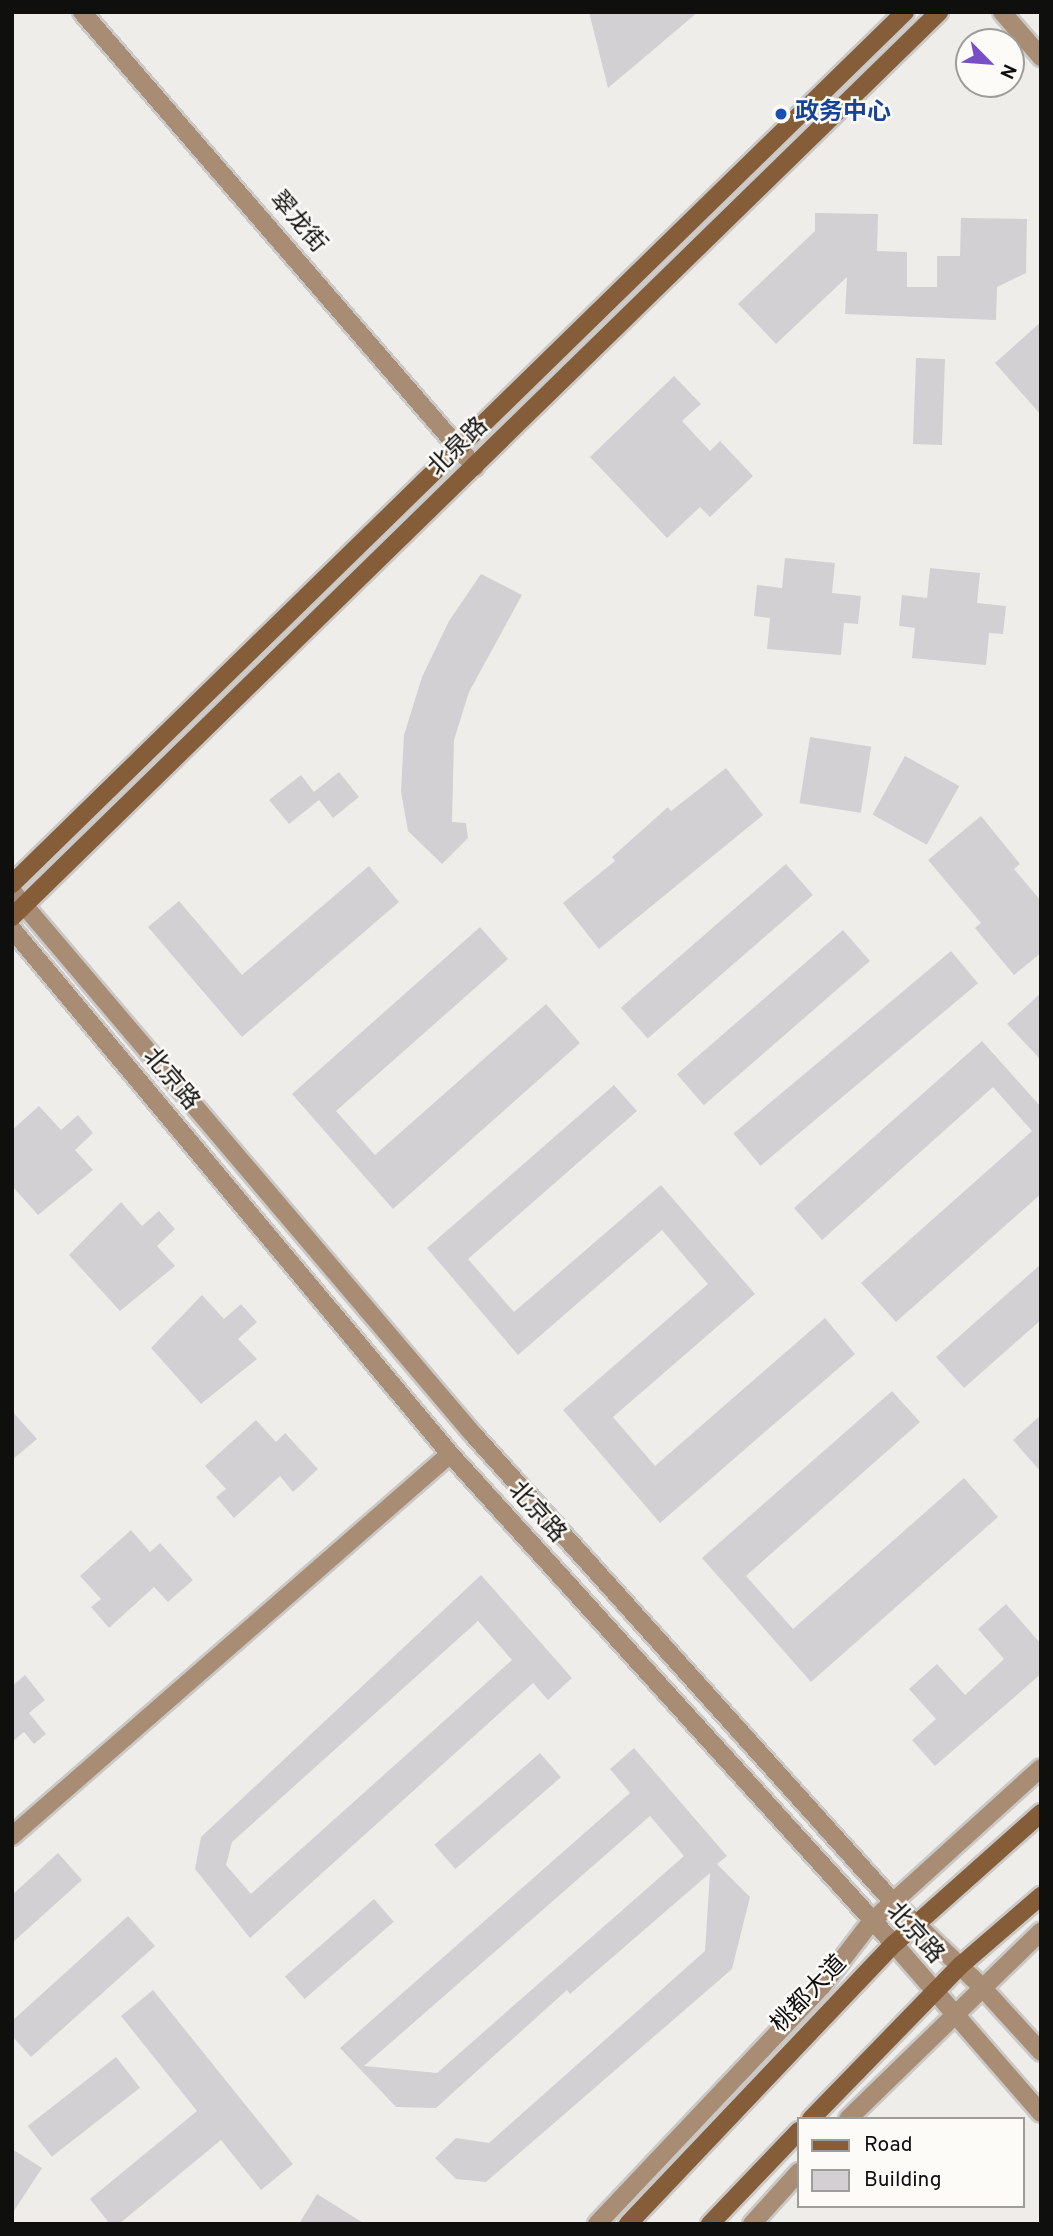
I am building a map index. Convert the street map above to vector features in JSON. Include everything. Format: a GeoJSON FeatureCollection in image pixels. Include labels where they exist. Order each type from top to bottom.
{"type":"FeatureCollection","features":[{"type":"Feature","properties":{"kind":"main road","name":"北泉路"},"geometry":{"type":"LineString","coordinates":[[12,884],[461,450],[905,12]]}},
{"type":"Feature","properties":{"kind":"main road","name":"北泉路"},"geometry":{"type":"LineString","coordinates":[[18,911],[939,12]]}},
{"type":"Feature","properties":{"kind":"main road","name":"桃都大道"},"geometry":{"type":"LineString","coordinates":[[628,2224],[894,1944],[1041,1813]]}},
{"type":"Feature","properties":{"kind":"main road"},"geometry":{"type":"LineString","coordinates":[[813,2117],[933,1992],[1041,1896]]}},
{"type":"Feature","properties":{"kind":"main road"},"geometry":{"type":"LineString","coordinates":[[710,2224],[797,2133]]}},
{"type":"Feature","properties":{"kind":"street","name":"翠龙街"},"geometry":{"type":"LineString","coordinates":[[82,12],[475,467]]}},
{"type":"Feature","properties":{"kind":"street"},"geometry":{"type":"LineString","coordinates":[[1002,12],[1041,57]]}},
{"type":"Feature","properties":{"kind":"street","name":"北京路"},"geometry":{"type":"LineString","coordinates":[[12,891],[18,911],[472,1433],[893,1902],[918,1922],[961,1965],[1041,2052]]}},
{"type":"Feature","properties":{"kind":"street","name":"北京路"},"geometry":{"type":"LineString","coordinates":[[12,929],[450,1454],[871,1922],[894,1944],[952,2014],[1041,2113]]}},
{"type":"Feature","properties":{"kind":"street"},"geometry":{"type":"LineString","coordinates":[[12,1836],[450,1454]]}},
{"type":"Feature","properties":{"kind":"street"},"geometry":{"type":"LineString","coordinates":[[597,2224],[822,1986],[871,1922],[1041,1768]]}},
{"type":"Feature","properties":{"kind":"street"},"geometry":{"type":"LineString","coordinates":[[850,2117],[952,2014],[1041,1931]]}},
{"type":"Feature","properties":{"kind":"street"},"geometry":{"type":"LineString","coordinates":[[752,2224],[797,2174]]}},
{"type":"Feature","properties":{"kind":"building"},"geometry":{"type":"Polygon","coordinates":[[[589,12],[698,12],[608,88],[589,12]]]}},
{"type":"Feature","properties":{"kind":"building"},"geometry":{"type":"Polygon","coordinates":[[[815,213],[878,214],[877,251],[907,252],[907,287],[937,287],[937,256],[960,256],[961,218],[1027,219],[1026,273],[997,287],[996,320],[845,314],[847,277],[776,344],[738,304],[815,231],[815,213]]]}},
{"type":"Feature","properties":{"kind":"building"},"geometry":{"type":"Polygon","coordinates":[[[1041,322],[1041,415],[995,363],[1041,322]]]}},
{"type":"Feature","properties":{"kind":"building"},"geometry":{"type":"Polygon","coordinates":[[[916,358],[945,359],[942,445],[913,444],[916,358]]]}},
{"type":"Feature","properties":{"kind":"building"},"geometry":{"type":"Polygon","coordinates":[[[674,376],[701,404],[682,421],[710,451],[720,441],[753,476],[710,517],[700,507],[667,538],[590,457],[674,376]]]}},
{"type":"Feature","properties":{"kind":"building"},"geometry":{"type":"Polygon","coordinates":[[[785,558],[835,563],[832,593],[861,596],[858,624],[844,623],[841,655],[767,649],[770,618],[754,616],[757,585],[782,588],[785,558]]]}},
{"type":"Feature","properties":{"kind":"building"},"geometry":{"type":"Polygon","coordinates":[[[930,568],[980,573],[977,603],[1006,606],[1003,634],[989,633],[986,665],[912,658],[915,628],[899,626],[902,595],[927,598],[930,568]]]}},
{"type":"Feature","properties":{"kind":"building"},"geometry":{"type":"Polygon","coordinates":[[[481,574],[522,595],[469,692],[454,740],[452,822],[466,823],[468,838],[442,864],[408,831],[401,792],[404,735],[422,677],[449,621],[481,574]]]}},
{"type":"Feature","properties":{"kind":"building"},"geometry":{"type":"Polygon","coordinates":[[[810,737],[871,747],[861,813],[800,803],[810,737]]]}},
{"type":"Feature","properties":{"kind":"building"},"geometry":{"type":"Polygon","coordinates":[[[905,756],[959,786],[927,845],[873,815],[905,756]]]}},
{"type":"Feature","properties":{"kind":"building"},"geometry":{"type":"Polygon","coordinates":[[[726,768],[763,815],[599,949],[563,903],[615,861],[612,857],[668,807],[671,811],[726,768]]]}},
{"type":"Feature","properties":{"kind":"building"},"geometry":{"type":"Polygon","coordinates":[[[339,772],[359,797],[333,818],[319,800],[289,824],[269,800],[301,775],[314,792],[339,772]]]}},
{"type":"Feature","properties":{"kind":"building"},"geometry":{"type":"Polygon","coordinates":[[[981,816],[1020,864],[1014,869],[1041,901],[1041,953],[1014,975],[975,928],[981,923],[928,860],[981,816]]]}},
{"type":"Feature","properties":{"kind":"building"},"geometry":{"type":"Polygon","coordinates":[[[786,864],[813,895],[648,1039],[621,1008],[786,864]]]}},
{"type":"Feature","properties":{"kind":"building"},"geometry":{"type":"Polygon","coordinates":[[[369,866],[399,902],[242,1037],[148,927],[179,901],[242,975],[369,866]]]}},
{"type":"Feature","properties":{"kind":"building"},"geometry":{"type":"Polygon","coordinates":[[[480,927],[508,959],[336,1111],[375,1155],[546,1004],[580,1043],[393,1209],[292,1094],[480,927]]]}},
{"type":"Feature","properties":{"kind":"building"},"geometry":{"type":"Polygon","coordinates":[[[843,930],[870,961],[704,1105],[677,1074],[843,930]]]}},
{"type":"Feature","properties":{"kind":"building"},"geometry":{"type":"Polygon","coordinates":[[[951,951],[978,983],[760,1166],[733,1134],[951,951]]]}},
{"type":"Feature","properties":{"kind":"building"},"geometry":{"type":"Polygon","coordinates":[[[1041,993],[1041,1060],[1007,1024],[1041,993]]]}},
{"type":"Feature","properties":{"kind":"building"},"geometry":{"type":"Polygon","coordinates":[[[982,1041],[1041,1107],[1041,1194],[896,1322],[861,1283],[1032,1131],[993,1087],[822,1240],[794,1208],[982,1041]]]}},
{"type":"Feature","properties":{"kind":"building"},"geometry":{"type":"Polygon","coordinates":[[[614,1085],[637,1111],[468,1259],[514,1312],[661,1185],[755,1294],[613,1417],[655,1466],[825,1318],[855,1354],[660,1523],[563,1410],[708,1284],[662,1230],[518,1355],[427,1248],[614,1085]]]}},
{"type":"Feature","properties":{"kind":"building"},"geometry":{"type":"Polygon","coordinates":[[[39,1106],[61,1130],[78,1115],[93,1133],[75,1150],[93,1170],[38,1215],[12,1186],[12,1130],[39,1106]]]}},
{"type":"Feature","properties":{"kind":"building"},"geometry":{"type":"Polygon","coordinates":[[[121,1202],[142,1226],[159,1211],[175,1229],[157,1246],[175,1266],[120,1311],[69,1255],[121,1202]]]}},
{"type":"Feature","properties":{"kind":"building"},"geometry":{"type":"Polygon","coordinates":[[[1041,1264],[1041,1320],[964,1388],[936,1357],[1041,1264]]]}},
{"type":"Feature","properties":{"kind":"building"},"geometry":{"type":"Polygon","coordinates":[[[202,1295],[224,1319],[241,1304],[257,1322],[238,1339],[257,1359],[201,1404],[151,1348],[202,1295]]]}},
{"type":"Feature","properties":{"kind":"building"},"geometry":{"type":"Polygon","coordinates":[[[892,1391],[920,1422],[746,1576],[793,1629],[964,1478],[998,1517],[811,1682],[702,1558],[892,1391]]]}},
{"type":"Feature","properties":{"kind":"building"},"geometry":{"type":"Polygon","coordinates":[[[12,1411],[37,1439],[12,1460],[12,1411]]]}},
{"type":"Feature","properties":{"kind":"building"},"geometry":{"type":"Polygon","coordinates":[[[1041,1415],[1041,1472],[1013,1440],[1041,1415]]]}},
{"type":"Feature","properties":{"kind":"building"},"geometry":{"type":"Polygon","coordinates":[[[256,1420],[276,1442],[285,1433],[318,1469],[293,1492],[280,1476],[234,1518],[216,1497],[226,1489],[205,1466],[256,1420]]]}},
{"type":"Feature","properties":{"kind":"building"},"geometry":{"type":"Polygon","coordinates":[[[131,1530],[150,1552],[160,1543],[193,1580],[168,1602],[154,1587],[109,1628],[91,1607],[101,1599],[80,1576],[131,1530]]]}},
{"type":"Feature","properties":{"kind":"building"},"geometry":{"type":"Polygon","coordinates":[[[481,1575],[572,1678],[548,1700],[533,1683],[250,1938],[195,1869],[201,1837],[481,1575]],[[478,1621],[232,1842],[226,1865],[251,1894],[512,1660],[478,1621]]]}},
{"type":"Feature","properties":{"kind":"building"},"geometry":{"type":"Polygon","coordinates":[[[1006,1604],[1041,1644],[1041,1674],[935,1766],[912,1740],[936,1719],[909,1689],[937,1664],[965,1695],[1004,1659],[978,1629],[1006,1604]]]}},
{"type":"Feature","properties":{"kind":"building"},"geometry":{"type":"Polygon","coordinates":[[[25,1675],[45,1700],[29,1713],[46,1734],[34,1744],[24,1732],[12,1742],[12,1686],[25,1675]]]}},
{"type":"Feature","properties":{"kind":"building"},"geometry":{"type":"Polygon","coordinates":[[[634,1748],[727,1856],[717,1864],[750,1897],[732,1969],[486,2182],[456,2179],[435,2158],[456,2138],[489,2143],[705,1951],[710,1873],[570,1994],[567,1990],[436,2108],[396,2107],[340,2048],[630,1793],[610,1769],[634,1748]],[[650,1816],[364,2066],[437,2073],[684,1856],[650,1816]]]}},
{"type":"Feature","properties":{"kind":"building"},"geometry":{"type":"Polygon","coordinates":[[[540,1753],[561,1777],[455,1869],[434,1845],[540,1753]]]}},
{"type":"Feature","properties":{"kind":"building"},"geometry":{"type":"Polygon","coordinates":[[[58,1853],[82,1880],[12,1943],[12,1895],[58,1853]]]}},
{"type":"Feature","properties":{"kind":"building"},"geometry":{"type":"Polygon","coordinates":[[[374,1899],[394,1922],[305,1999],[285,1976],[374,1899]]]}},
{"type":"Feature","properties":{"kind":"building"},"geometry":{"type":"Polygon","coordinates":[[[128,1916],[155,1946],[31,2057],[12,2036],[12,2021],[128,1916]]]}},
{"type":"Feature","properties":{"kind":"building"},"geometry":{"type":"Polygon","coordinates":[[[153,1990],[293,2164],[261,2190],[221,2140],[119,2224],[110,2224],[90,2199],[197,2111],[121,2016],[153,1990]]]}},
{"type":"Feature","properties":{"kind":"building"},"geometry":{"type":"Polygon","coordinates":[[[116,2057],[140,2088],[52,2157],[28,2126],[116,2057]]]}},
{"type":"Feature","properties":{"kind":"building"},"geometry":{"type":"Polygon","coordinates":[[[12,2149],[42,2168],[12,2214],[12,2149]]]}},
{"type":"Feature","properties":{"kind":"building"},"geometry":{"type":"Polygon","coordinates":[[[317,2194],[365,2224],[299,2224],[317,2194]]]}},
{"type":"Feature","properties":{"kind":"place","name":"政务中心"},"geometry":{"type":"Point","coordinates":[781,114]}}]}
